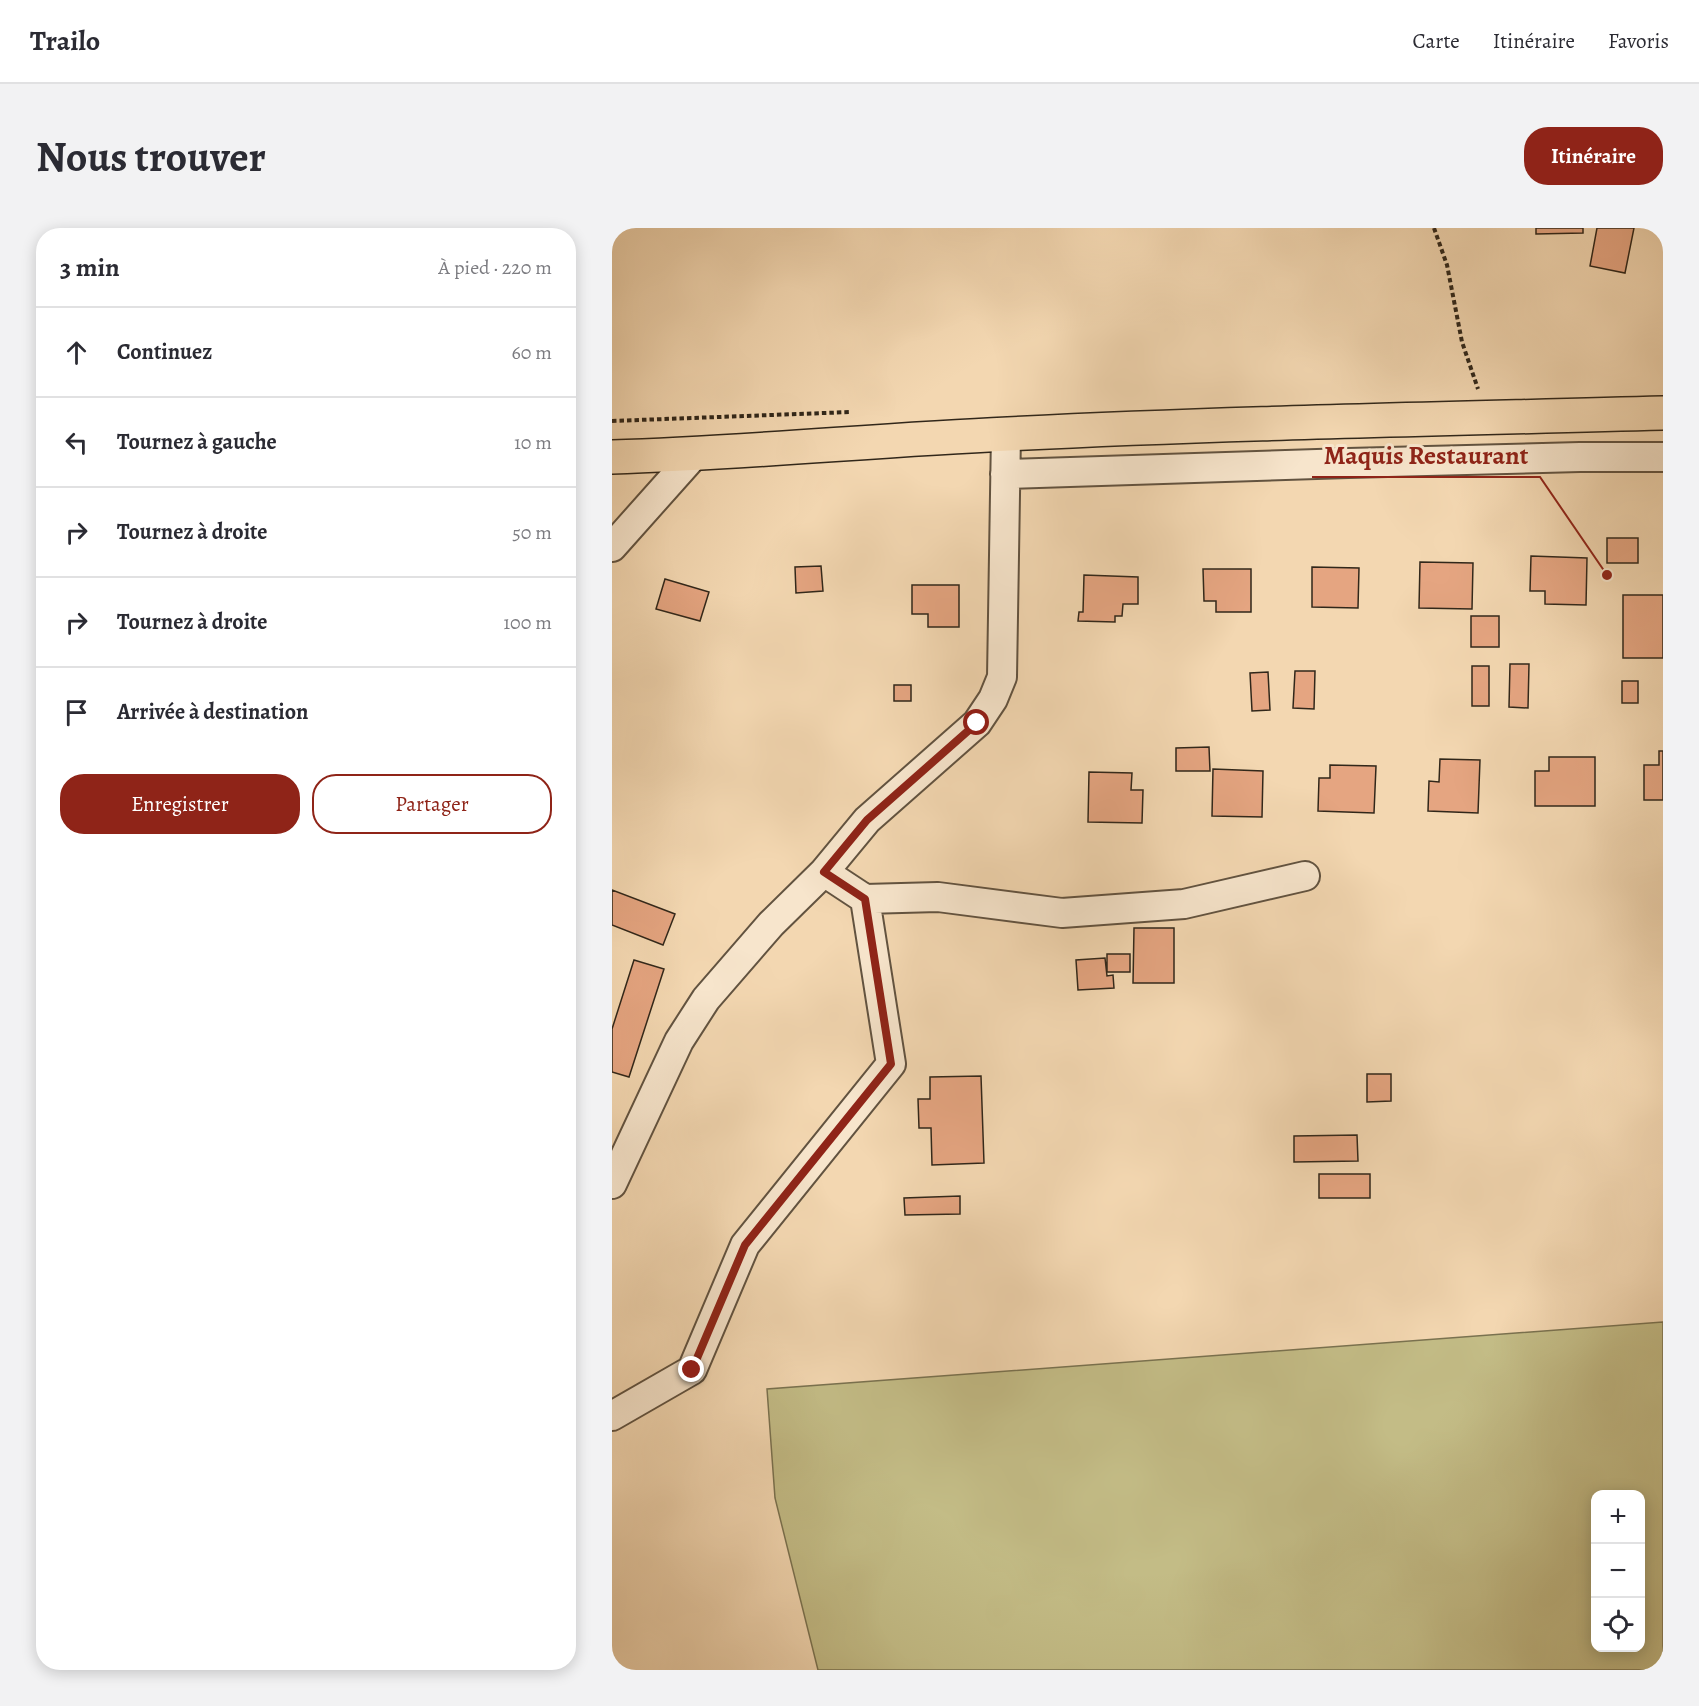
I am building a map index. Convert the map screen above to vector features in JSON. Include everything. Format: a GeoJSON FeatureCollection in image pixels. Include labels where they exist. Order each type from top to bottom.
{"type":"FeatureCollection","features":[{"type":"Feature","properties":{"kind":"highway"},"geometry":{"type":"LineString","coordinates":[[612,457],[1006,434],[1211,425],[1663,413]]}},
{"type":"Feature","properties":{"kind":"street"},"geometry":{"type":"LineString","coordinates":[[612,1184],[679,1041],[706,999],[771,924],[824,872],[867,820],[977,723],[993,699],[1002,677],[1006,434]]}},
{"type":"Feature","properties":{"kind":"street"},"geometry":{"type":"LineString","coordinates":[[612,547],[694,454]]}},
{"type":"Feature","properties":{"kind":"street"},"geometry":{"type":"LineString","coordinates":[[1005,474],[1569,457],[1663,457]]}},
{"type":"Feature","properties":{"kind":"street"},"geometry":{"type":"LineString","coordinates":[[824,872],[865,899],[938,897],[1062,913],[1184,904],[1305,876]]}},
{"type":"Feature","properties":{"kind":"street"},"geometry":{"type":"LineString","coordinates":[[612,1416],[692,1370],[745,1245],[891,1064],[865,899]]}},
{"type":"Feature","properties":{"kind":"path"},"geometry":{"type":"LineString","coordinates":[[1434,228],[1447,265],[1462,342],[1488,418]]}},
{"type":"Feature","properties":{"kind":"shaded area"},"geometry":{"type":"Polygon","coordinates":[[[1663,1322],[1663,1670],[818,1670],[775,1498],[767,1389],[1663,1322]]]}},
{"type":"Feature","properties":{"kind":"building"},"geometry":{"type":"Polygon","coordinates":[[[1536,228],[1583,228],[1583,233],[1536,234],[1536,228]]]}},
{"type":"Feature","properties":{"kind":"building"},"geometry":{"type":"Polygon","coordinates":[[[1597,228],[1634,228],[1625,273],[1590,266],[1597,228]]]}},
{"type":"Feature","properties":{"kind":"building"},"geometry":{"type":"Polygon","coordinates":[[[1607,538],[1638,538],[1638,563],[1607,563],[1607,538]]]}},
{"type":"Feature","properties":{"kind":"building"},"geometry":{"type":"Polygon","coordinates":[[[1531,556],[1587,558],[1586,605],[1545,604],[1545,591],[1530,591],[1531,556]]]}},
{"type":"Feature","properties":{"kind":"building"},"geometry":{"type":"Polygon","coordinates":[[[1420,562],[1473,563],[1472,609],[1419,608],[1420,562]]]}},
{"type":"Feature","properties":{"kind":"building"},"geometry":{"type":"Polygon","coordinates":[[[821,566],[823,591],[796,593],[795,567],[821,566]]]}},
{"type":"Feature","properties":{"kind":"building"},"geometry":{"type":"Polygon","coordinates":[[[1312,567],[1359,568],[1358,608],[1312,607],[1312,567]]]}},
{"type":"Feature","properties":{"kind":"building"},"geometry":{"type":"Polygon","coordinates":[[[1203,569],[1251,569],[1251,612],[1216,612],[1216,601],[1204,601],[1203,569]]]}},
{"type":"Feature","properties":{"kind":"building"},"geometry":{"type":"Polygon","coordinates":[[[1084,575],[1138,577],[1138,604],[1123,604],[1122,616],[1115,616],[1115,622],[1078,621],[1079,612],[1083,612],[1084,575]]]}},
{"type":"Feature","properties":{"kind":"building"},"geometry":{"type":"Polygon","coordinates":[[[665,579],[709,592],[700,621],[656,609],[665,579]]]}},
{"type":"Feature","properties":{"kind":"building"},"geometry":{"type":"Polygon","coordinates":[[[912,585],[959,585],[959,627],[928,627],[928,614],[912,614],[912,585]]]}},
{"type":"Feature","properties":{"kind":"building"},"geometry":{"type":"Polygon","coordinates":[[[1623,595],[1663,595],[1663,658],[1623,658],[1623,595]]]}},
{"type":"Feature","properties":{"kind":"building"},"geometry":{"type":"Polygon","coordinates":[[[1471,616],[1499,616],[1499,647],[1471,647],[1471,616]]]}},
{"type":"Feature","properties":{"kind":"building"},"geometry":{"type":"Polygon","coordinates":[[[1510,664],[1529,664],[1528,708],[1509,707],[1510,664]]]}},
{"type":"Feature","properties":{"kind":"building"},"geometry":{"type":"Polygon","coordinates":[[[1472,666],[1489,666],[1489,706],[1472,706],[1472,666]]]}},
{"type":"Feature","properties":{"kind":"building"},"geometry":{"type":"Polygon","coordinates":[[[1295,671],[1315,671],[1314,709],[1293,708],[1295,671]]]}},
{"type":"Feature","properties":{"kind":"building"},"geometry":{"type":"Polygon","coordinates":[[[1268,672],[1270,710],[1252,711],[1250,673],[1268,672]]]}},
{"type":"Feature","properties":{"kind":"building"},"geometry":{"type":"Polygon","coordinates":[[[1622,681],[1638,681],[1638,703],[1622,703],[1622,681]]]}},
{"type":"Feature","properties":{"kind":"building"},"geometry":{"type":"Polygon","coordinates":[[[894,685],[911,685],[911,701],[894,701],[894,685]]]}},
{"type":"Feature","properties":{"kind":"building"},"geometry":{"type":"Polygon","coordinates":[[[1209,747],[1210,771],[1176,771],[1176,748],[1209,747]]]}},
{"type":"Feature","properties":{"kind":"building"},"geometry":{"type":"Polygon","coordinates":[[[1659,751],[1663,751],[1663,800],[1644,800],[1644,765],[1659,765],[1659,751]]]}},
{"type":"Feature","properties":{"kind":"building"},"geometry":{"type":"Polygon","coordinates":[[[1549,757],[1595,757],[1595,806],[1535,806],[1535,771],[1549,771],[1549,757]]]}},
{"type":"Feature","properties":{"kind":"building"},"geometry":{"type":"Polygon","coordinates":[[[1440,759],[1480,760],[1478,813],[1428,811],[1429,781],[1439,782],[1440,759]]]}},
{"type":"Feature","properties":{"kind":"building"},"geometry":{"type":"Polygon","coordinates":[[[1330,765],[1376,766],[1374,813],[1318,811],[1319,778],[1330,778],[1330,765]]]}},
{"type":"Feature","properties":{"kind":"building"},"geometry":{"type":"Polygon","coordinates":[[[1213,769],[1263,771],[1262,817],[1212,816],[1213,769]]]}},
{"type":"Feature","properties":{"kind":"building"},"geometry":{"type":"Polygon","coordinates":[[[1089,772],[1132,773],[1131,790],[1143,790],[1142,823],[1088,822],[1089,772]]]}},
{"type":"Feature","properties":{"kind":"building"},"geometry":{"type":"Polygon","coordinates":[[[612,890],[675,914],[663,945],[612,925],[612,890]]]}},
{"type":"Feature","properties":{"kind":"building"},"geometry":{"type":"Polygon","coordinates":[[[1134,928],[1174,928],[1174,983],[1133,983],[1134,928]]]}},
{"type":"Feature","properties":{"kind":"building"},"geometry":{"type":"Polygon","coordinates":[[[1107,954],[1130,954],[1130,972],[1107,972],[1107,954]]]}},
{"type":"Feature","properties":{"kind":"building"},"geometry":{"type":"Polygon","coordinates":[[[1105,958],[1107,976],[1113,975],[1114,988],[1078,990],[1076,960],[1105,958]]]}},
{"type":"Feature","properties":{"kind":"building"},"geometry":{"type":"Polygon","coordinates":[[[634,960],[664,969],[629,1077],[612,1072],[612,1029],[634,960]]]}},
{"type":"Feature","properties":{"kind":"building"},"geometry":{"type":"Polygon","coordinates":[[[1367,1074],[1391,1074],[1391,1101],[1367,1102],[1367,1074]]]}},
{"type":"Feature","properties":{"kind":"building"},"geometry":{"type":"Polygon","coordinates":[[[981,1076],[984,1163],[932,1165],[931,1128],[919,1128],[918,1099],[930,1099],[930,1077],[981,1076]]]}},
{"type":"Feature","properties":{"kind":"building"},"geometry":{"type":"Polygon","coordinates":[[[1357,1135],[1358,1161],[1294,1162],[1294,1136],[1357,1135]]]}},
{"type":"Feature","properties":{"kind":"building"},"geometry":{"type":"Polygon","coordinates":[[[1319,1174],[1370,1174],[1370,1198],[1319,1198],[1319,1174]]]}},
{"type":"Feature","properties":{"kind":"building"},"geometry":{"type":"Polygon","coordinates":[[[960,1196],[960,1214],[905,1215],[904,1198],[960,1196]]]}},
{"type":"Feature","properties":{"kind":"place","name":"Maquis Restaurant"},"geometry":{"type":"Point","coordinates":[1607,575]}},
{"type":"Feature","properties":{"kind":"route"},"geometry":{"type":"LineString","coordinates":[[692,1370],[745,1245],[891,1064],[865,899],[824,872],[867,820],[977,723]]}}]}
